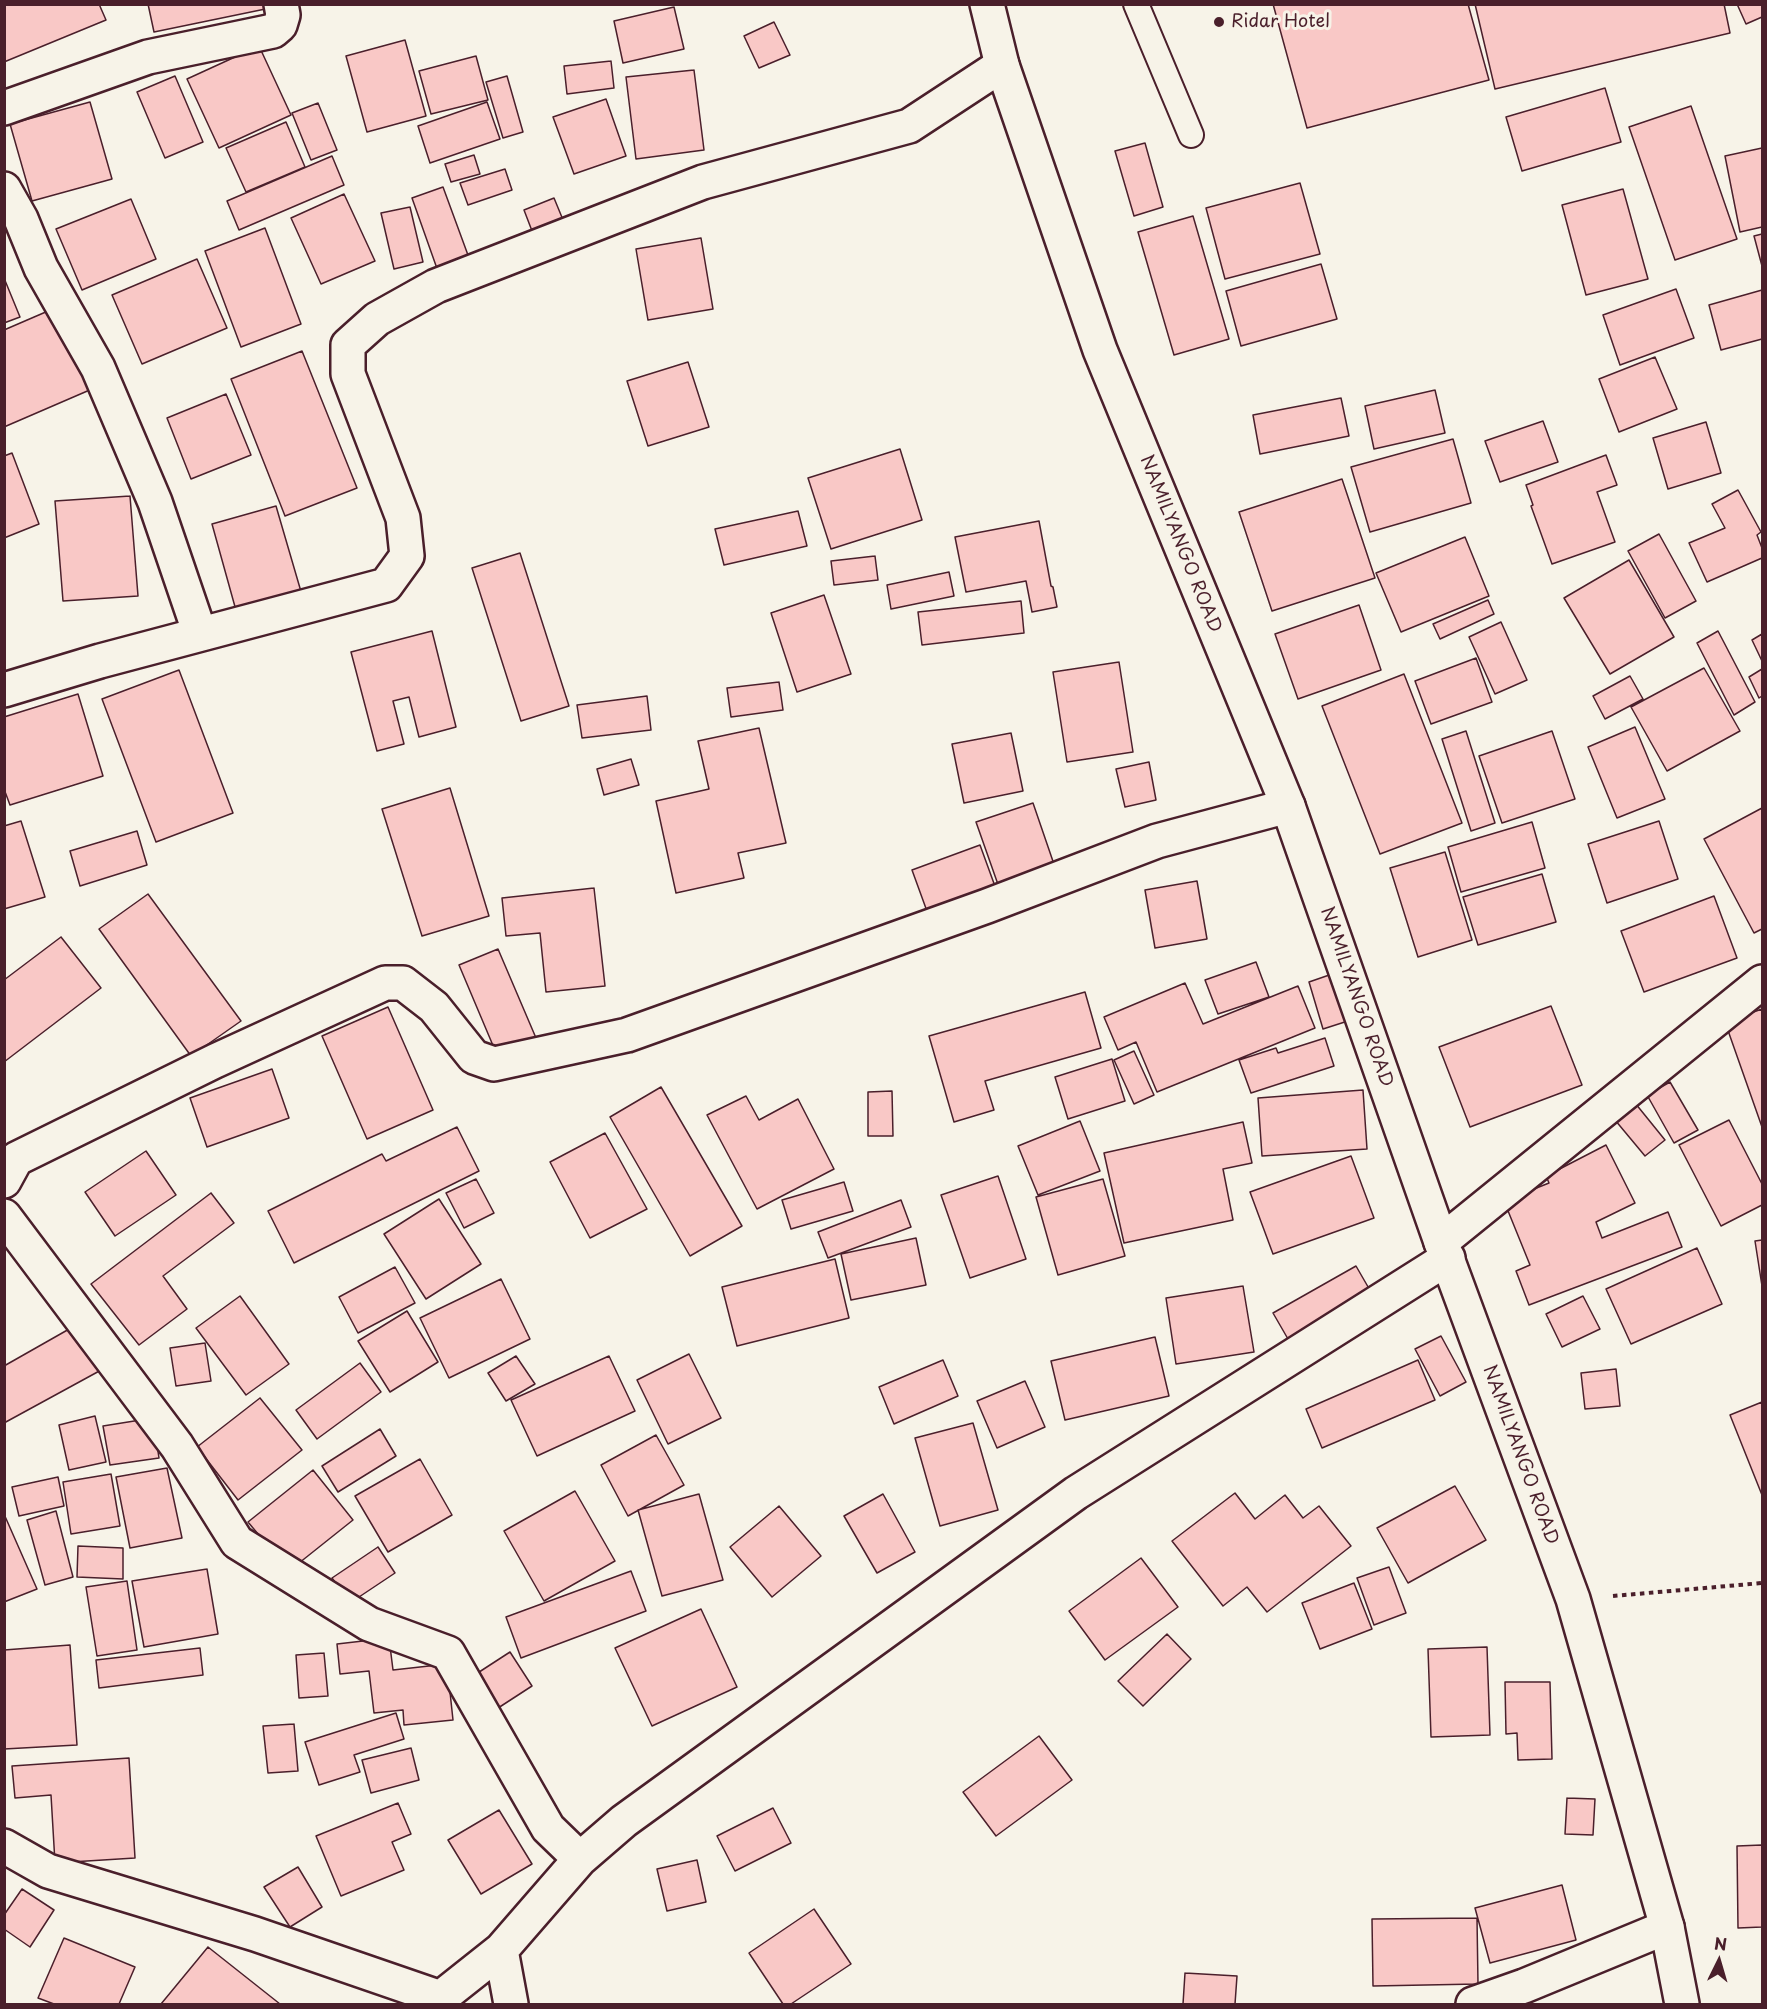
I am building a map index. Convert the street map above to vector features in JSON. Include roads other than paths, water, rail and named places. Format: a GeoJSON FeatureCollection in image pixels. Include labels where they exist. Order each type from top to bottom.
{"type":"FeatureCollection","features":[{"type":"Feature","properties":{"kind":"street"},"geometry":{"type":"LineString","coordinates":[[4,108],[148,57],[273,31],[280,25],[283,15],[281,4]]}},
{"type":"Feature","properties":{"kind":"street","name":"NAMILYANGO ROAD"},"geometry":{"type":"LineString","coordinates":[[987,4],[1002,65],[1100,350],[1287,806],[1444,1250],[1573,1599],[1667,1928],[1682,2004]]}},
{"type":"Feature","properties":{"kind":"street"},"geometry":{"type":"LineString","coordinates":[[4,690],[100,661],[386,585],[407,556],[403,518],[348,375],[348,345],[376,319],[436,286],[704,183],[909,126],[1002,65]]}},
{"type":"Feature","properties":{"kind":"street"},"geometry":{"type":"LineString","coordinates":[[4,189],[21,219],[41,268],[98,368],[155,502],[200,634]]}},
{"type":"Feature","properties":{"kind":"street"},"geometry":{"type":"LineString","coordinates":[[4,1180],[16,1159],[215,1061],[385,983],[403,983],[434,1007],[474,1057],[494,1064],[627,1035],[987,906],[1157,841],[1287,806]]}},
{"type":"Feature","properties":{"kind":"street"},"geometry":{"type":"LineString","coordinates":[[4,1846],[48,1871],[255,1934],[437,2001],[501,1950],[580,1859],[624,1821],[1076,1493],[1444,1250],[1762,982]]}},
{"type":"Feature","properties":{"kind":"street"},"geometry":{"type":"LineString","coordinates":[[4,1216],[177,1446],[237,1542],[369,1624],[448,1653],[548,1828],[580,1859]]}},
{"type":"Feature","properties":{"kind":"street"},"geometry":{"type":"LineString","coordinates":[[1473,2004],[1524,1986],[1667,1928]]}},
{"type":"Feature","properties":{"kind":"street"},"geometry":{"type":"LineString","coordinates":[[501,1950],[511,2004]]}},
{"type":"Feature","properties":{"kind":"lane"},"geometry":{"type":"LineString","coordinates":[[1136,4],[1191,135]]}},
{"type":"Feature","properties":{"kind":"place","name":"Ridar Hotel"},"geometry":{"type":"Point","coordinates":[1219,22]}}]}
